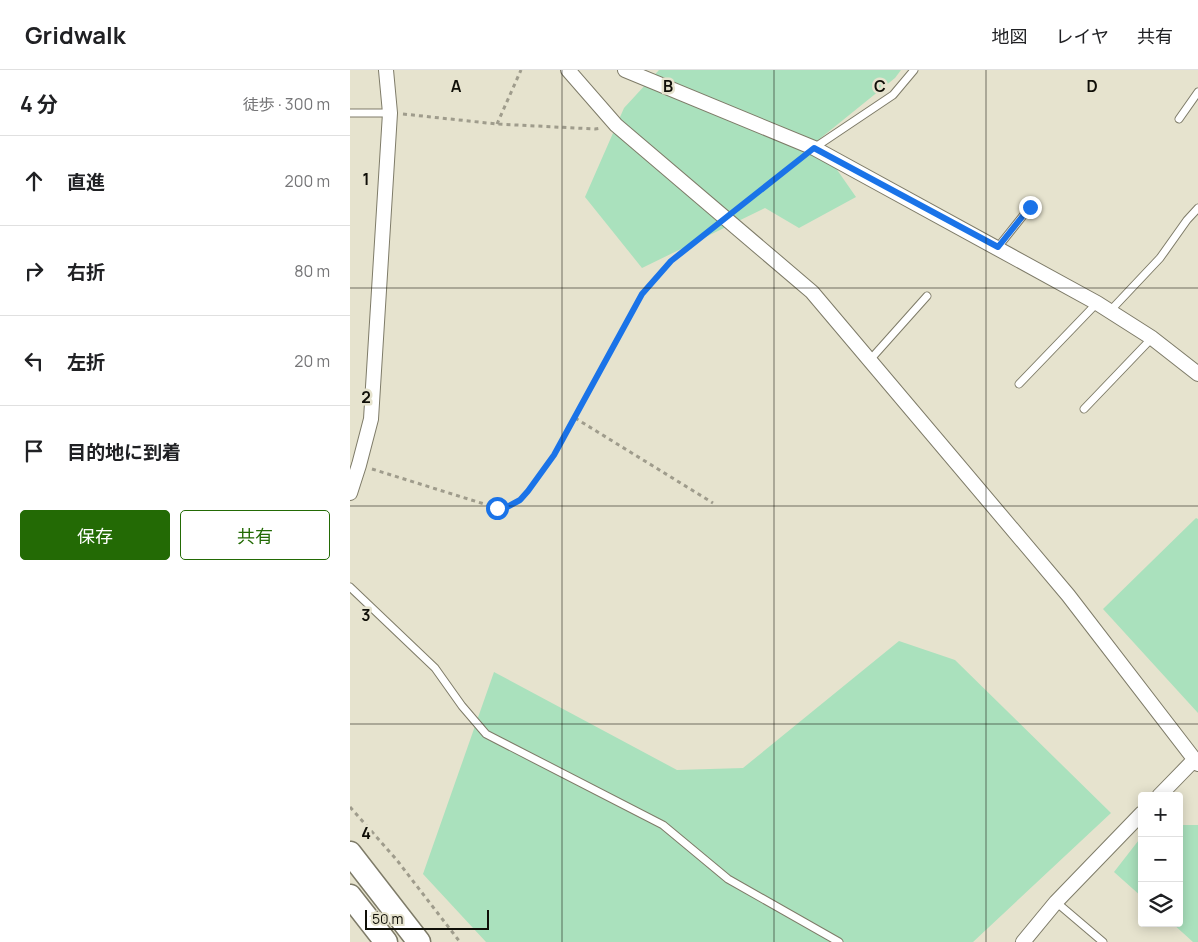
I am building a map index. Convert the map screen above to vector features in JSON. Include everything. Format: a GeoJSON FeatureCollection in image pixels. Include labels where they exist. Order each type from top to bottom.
{"type":"FeatureCollection","features":[{"type":"Feature","properties":{"kind":"main road"},"geometry":{"type":"LineString","coordinates":[[350,853],[419,942]]}},
{"type":"Feature","properties":{"kind":"main road"},"geometry":{"type":"LineString","coordinates":[[350,896],[386,942]]}},
{"type":"Feature","properties":{"kind":"street"},"geometry":{"type":"LineString","coordinates":[[350,493],[359,466],[370,419],[390,113],[386,70]]}},
{"type":"Feature","properties":{"kind":"street"},"geometry":{"type":"LineString","coordinates":[[568,70],[616,125],[812,292],[1068,595],[1196,762],[1163,792]]}},
{"type":"Feature","properties":{"kind":"street"},"geometry":{"type":"LineString","coordinates":[[625,70],[814,148],[998,247],[1097,303],[1152,338],[1198,374]]}},
{"type":"Feature","properties":{"kind":"street"},"geometry":{"type":"LineString","coordinates":[[1023,942],[1056,902],[1138,817]]}},
{"type":"Feature","properties":{"kind":"lane"},"geometry":{"type":"LineString","coordinates":[[814,148],[893,95],[914,70]]}},
{"type":"Feature","properties":{"kind":"lane"},"geometry":{"type":"LineString","coordinates":[[1179,119],[1198,92]]}},
{"type":"Feature","properties":{"kind":"lane"},"geometry":{"type":"LineString","coordinates":[[350,113],[390,113]]}},
{"type":"Feature","properties":{"kind":"lane"},"geometry":{"type":"LineString","coordinates":[[998,247],[1030,207]]}},
{"type":"Feature","properties":{"kind":"lane"},"geometry":{"type":"LineString","coordinates":[[1110,311],[1160,258],[1198,208]]}},
{"type":"Feature","properties":{"kind":"lane"},"geometry":{"type":"LineString","coordinates":[[869,361],[928,296]]}},
{"type":"Feature","properties":{"kind":"lane"},"geometry":{"type":"LineString","coordinates":[[1019,384],[1097,303]]}},
{"type":"Feature","properties":{"kind":"lane"},"geometry":{"type":"LineString","coordinates":[[1084,409],[1152,338]]}},
{"type":"Feature","properties":{"kind":"lane"},"geometry":{"type":"LineString","coordinates":[[350,587],[435,668],[462,706],[486,734],[663,825],[728,879],[839,942]]}},
{"type":"Feature","properties":{"kind":"lane"},"geometry":{"type":"LineString","coordinates":[[1056,902],[1103,942]]}},
{"type":"Feature","properties":{"kind":"path"},"geometry":{"type":"LineString","coordinates":[[497,124],[521,70]]}},
{"type":"Feature","properties":{"kind":"path"},"geometry":{"type":"LineString","coordinates":[[390,113],[497,124],[595,129],[616,125]]}},
{"type":"Feature","properties":{"kind":"path"},"geometry":{"type":"LineString","coordinates":[[359,466],[497,508],[507,507],[520,500],[554,455],[642,294],[671,261],[814,148]]}},
{"type":"Feature","properties":{"kind":"path"},"geometry":{"type":"LineString","coordinates":[[575,418],[713,502]]}},
{"type":"Feature","properties":{"kind":"path"},"geometry":{"type":"LineString","coordinates":[[350,807],[396,859],[460,942]]}},
{"type":"Feature","properties":{"kind":"green space"},"geometry":{"type":"Polygon","coordinates":[[[659,70],[901,70],[895,78],[817,141],[856,197],[799,228],[765,208],[642,268],[585,197],[624,108],[659,70]]]}},
{"type":"Feature","properties":{"kind":"green space"},"geometry":{"type":"Polygon","coordinates":[[[1196,518],[1198,519],[1198,713],[1103,609],[1196,518]]]}},
{"type":"Feature","properties":{"kind":"green space"},"geometry":{"type":"Polygon","coordinates":[[[899,641],[955,660],[1111,813],[973,942],[486,942],[423,874],[494,672],[677,770],[743,768],[899,641]]]}},
{"type":"Feature","properties":{"kind":"green space"},"geometry":{"type":"Polygon","coordinates":[[[1183,825],[1198,825],[1198,942],[1193,942],[1176,927],[1183,927],[1183,825]]]}},
{"type":"Feature","properties":{"kind":"green space"},"geometry":{"type":"Polygon","coordinates":[[[1138,841],[1138,893],[1114,872],[1138,841]]]}},
{"type":"Feature","properties":{"kind":"route"},"geometry":{"type":"LineString","coordinates":[[497,508],[507,507],[520,500],[554,455],[642,294],[671,261],[814,148],[998,247],[1030,207]]}}]}
